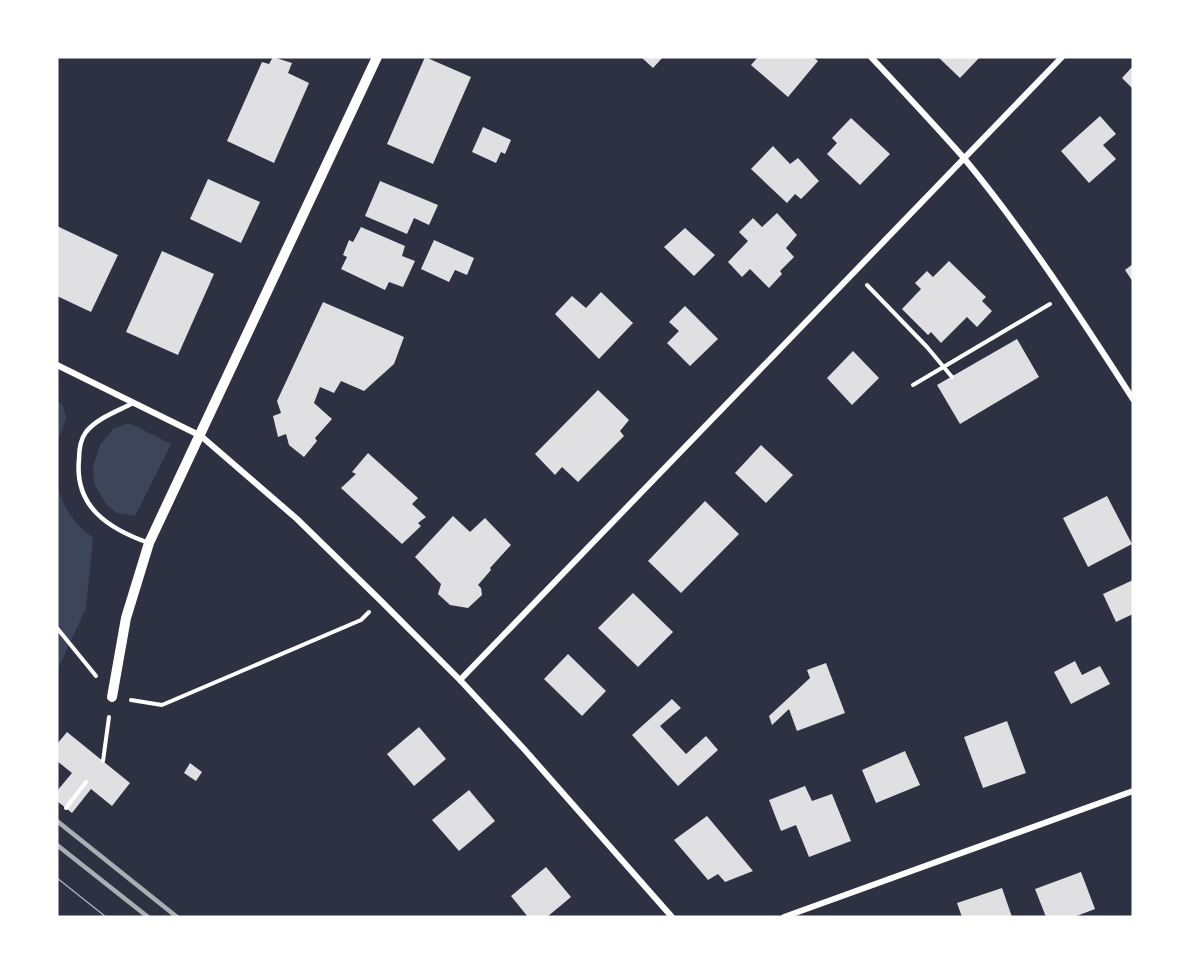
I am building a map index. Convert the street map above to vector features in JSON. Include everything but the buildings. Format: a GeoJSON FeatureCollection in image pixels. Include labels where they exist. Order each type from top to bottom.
{"type":"FeatureCollection","features":[{"type":"Feature","properties":{"kind":"street"},"geometry":{"type":"LineString","coordinates":[[112,697],[126,618],[149,543],[377,57]]}},
{"type":"Feature","properties":{"kind":"street"},"geometry":{"type":"LineString","coordinates":[[870,57],[963,158],[1065,294],[1133,399]]}},
{"type":"Feature","properties":{"kind":"street"},"geometry":{"type":"LineString","coordinates":[[459,680],[1062,57]]}},
{"type":"Feature","properties":{"kind":"street"},"geometry":{"type":"LineString","coordinates":[[57,365],[201,436],[297,519],[459,680],[524,749],[672,917]]}},
{"type":"Feature","properties":{"kind":"street"},"geometry":{"type":"LineString","coordinates":[[784,917],[1133,792]]}},
{"type":"Feature","properties":{"kind":"lane"},"geometry":{"type":"LineString","coordinates":[[133,403],[103,418],[86,432],[80,445],[78,470],[93,512],[111,527],[149,543]]}},
{"type":"Feature","properties":{"kind":"path"},"geometry":{"type":"LineString","coordinates":[[854,271],[927,346],[952,377]]}},
{"type":"Feature","properties":{"kind":"path"},"geometry":{"type":"LineString","coordinates":[[913,385],[1065,294]]}},
{"type":"Feature","properties":{"kind":"path"},"geometry":{"type":"LineString","coordinates":[[57,628],[112,697],[162,705],[361,620],[380,600]]}},
{"type":"Feature","properties":{"kind":"path"},"geometry":{"type":"LineString","coordinates":[[103,761],[112,697]]}},
{"type":"Feature","properties":{"kind":"path"},"geometry":{"type":"LineString","coordinates":[[66,808],[86,782]]}},
{"type":"Feature","properties":{"kind":"shaded area"},"geometry":{"type":"Polygon","coordinates":[[[57,402],[63,405],[66,418],[57,448],[57,402]]]}},
{"type":"Feature","properties":{"kind":"shaded area"},"geometry":{"type":"Polygon","coordinates":[[[129,423],[171,444],[135,516],[117,513],[107,505],[94,484],[93,466],[100,445],[113,429],[129,423]]]}},
{"type":"Feature","properties":{"kind":"shaded area"},"geometry":{"type":"Polygon","coordinates":[[[57,484],[70,514],[93,538],[86,608],[57,671],[57,484]]]}},
{"type":"Feature","properties":{"kind":"tram line"},"geometry":{"type":"LineString","coordinates":[[57,878],[106,917]]}},
{"type":"Feature","properties":{"kind":"railway"},"geometry":{"type":"LineString","coordinates":[[57,821],[177,917]]}},
{"type":"Feature","properties":{"kind":"railway"},"geometry":{"type":"LineString","coordinates":[[57,845],[148,917]]}}]}
